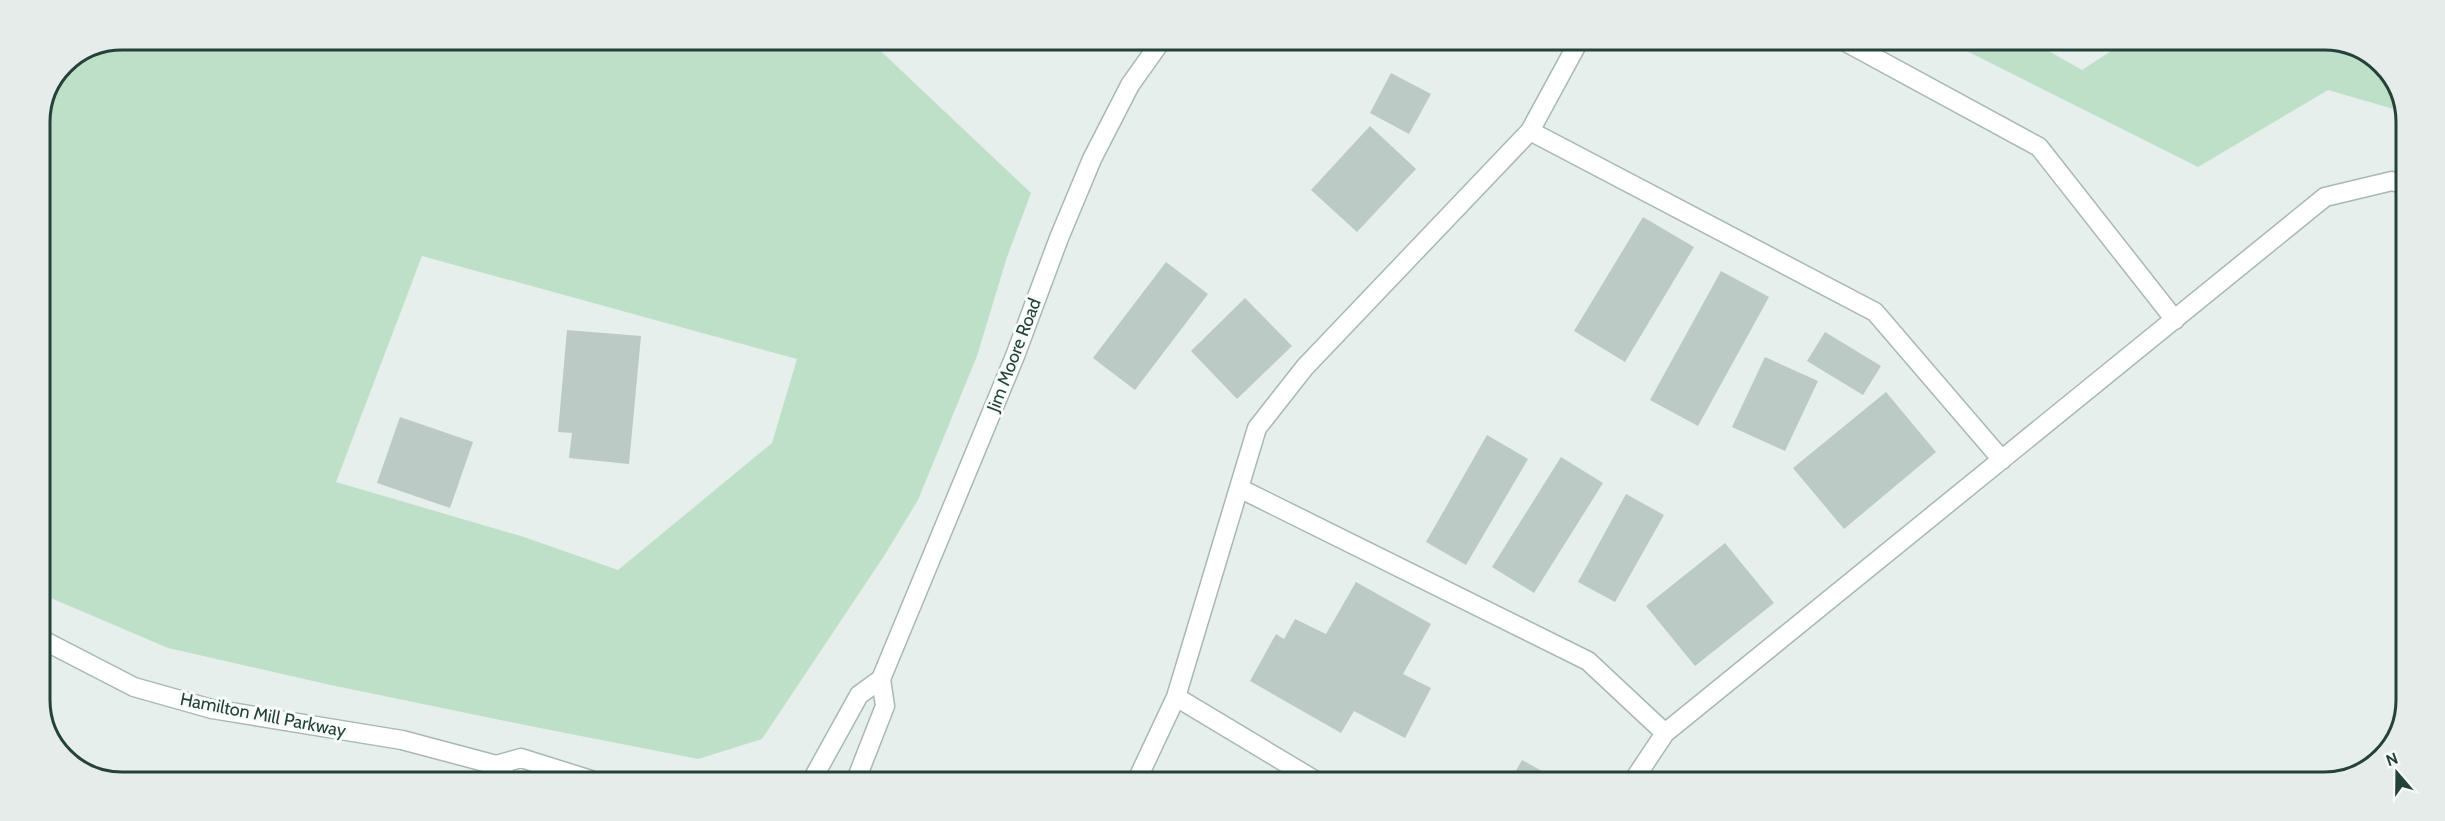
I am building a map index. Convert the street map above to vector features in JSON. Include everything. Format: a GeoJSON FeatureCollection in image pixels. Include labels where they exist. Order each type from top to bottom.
{"type":"FeatureCollection","features":[{"type":"Feature","properties":{"kind":"street","name":"Jim Moore Road"},"geometry":{"type":"LineString","coordinates":[[859,772],[885,706],[881,679],[1010,367],[1059,238],[1092,159],[1130,85],[1155,50]]}},
{"type":"Feature","properties":{"kind":"street"},"geometry":{"type":"LineString","coordinates":[[1141,772],[1176,697],[1257,428],[1305,367],[1530,131],[1575,50]]}},
{"type":"Feature","properties":{"kind":"street"},"geometry":{"type":"LineString","coordinates":[[1861,50],[2039,147],[2175,320]]}},
{"type":"Feature","properties":{"kind":"street"},"geometry":{"type":"LineString","coordinates":[[1530,131],[1875,312],[2002,460]]}},
{"type":"Feature","properties":{"kind":"street"},"geometry":{"type":"LineString","coordinates":[[1639,772],[1665,733],[2325,197],[2395,182]]}},
{"type":"Feature","properties":{"kind":"street"},"geometry":{"type":"LineString","coordinates":[[1239,488],[1588,661],[1665,733]]}},
{"type":"Feature","properties":{"kind":"street","name":"Hamilton Mill Parkway"},"geometry":{"type":"LineString","coordinates":[[50,644],[134,687],[212,709],[402,740],[496,765],[521,758],[566,772]]}},
{"type":"Feature","properties":{"kind":"street","name":"Jim Moore Road"},"geometry":{"type":"LineString","coordinates":[[816,772],[859,695],[881,679]]}},
{"type":"Feature","properties":{"kind":"street"},"geometry":{"type":"LineString","coordinates":[[1176,697],[1301,772]]}},
{"type":"Feature","properties":{"kind":"street"},"geometry":{"type":"LineString","coordinates":[[496,765],[502,772]]}},
{"type":"Feature","properties":{"kind":"green space"},"geometry":{"type":"Polygon","coordinates":[[[122,50],[880,50],[1031,193],[1007,257],[977,356],[918,500],[884,556],[762,739],[698,759],[326,684],[168,648],[50,598],[51,108],[62,82],[71,71],[94,55],[122,50]],[[422,256],[336,482],[524,537],[618,570],[772,443],[797,359],[422,256]]]}},
{"type":"Feature","properties":{"kind":"green space"},"geometry":{"type":"Polygon","coordinates":[[[1965,50],[2047,50],[2082,70],[2113,50],[2333,50],[2351,55],[2363,62],[2381,78],[2392,98],[2394,109],[2328,90],[2198,167],[1965,50]]]}},
{"type":"Feature","properties":{"kind":"building"},"geometry":{"type":"Polygon","coordinates":[[[1391,73],[1431,94],[1409,134],[1370,113],[1391,73]]]}},
{"type":"Feature","properties":{"kind":"building"},"geometry":{"type":"Polygon","coordinates":[[[1370,126],[1416,169],[1357,232],[1311,190],[1370,126]]]}},
{"type":"Feature","properties":{"kind":"building"},"geometry":{"type":"Polygon","coordinates":[[[1643,217],[1694,247],[1625,362],[1574,331],[1643,217]]]}},
{"type":"Feature","properties":{"kind":"building"},"geometry":{"type":"Polygon","coordinates":[[[1166,262],[1208,294],[1135,390],[1093,358],[1166,262]]]}},
{"type":"Feature","properties":{"kind":"building"},"geometry":{"type":"Polygon","coordinates":[[[1721,271],[1769,297],[1698,426],[1650,400],[1721,271]]]}},
{"type":"Feature","properties":{"kind":"building"},"geometry":{"type":"Polygon","coordinates":[[[1245,298],[1292,346],[1237,399],[1191,351],[1245,298]]]}},
{"type":"Feature","properties":{"kind":"building"},"geometry":{"type":"Polygon","coordinates":[[[567,330],[641,336],[629,464],[569,458],[572,433],[558,432],[567,330]]]}},
{"type":"Feature","properties":{"kind":"building"},"geometry":{"type":"Polygon","coordinates":[[[1825,332],[1881,366],[1863,395],[1807,361],[1825,332]]]}},
{"type":"Feature","properties":{"kind":"building"},"geometry":{"type":"Polygon","coordinates":[[[1765,357],[1818,381],[1785,451],[1732,427],[1765,357]]]}},
{"type":"Feature","properties":{"kind":"building"},"geometry":{"type":"Polygon","coordinates":[[[1886,392],[1936,452],[1844,529],[1793,468],[1886,392]]]}},
{"type":"Feature","properties":{"kind":"building"},"geometry":{"type":"Polygon","coordinates":[[[400,417],[473,442],[450,508],[377,483],[400,417]]]}},
{"type":"Feature","properties":{"kind":"building"},"geometry":{"type":"Polygon","coordinates":[[[1487,435],[1528,459],[1466,565],[1426,542],[1487,435]]]}},
{"type":"Feature","properties":{"kind":"building"},"geometry":{"type":"Polygon","coordinates":[[[1561,457],[1603,483],[1534,593],[1492,567],[1561,457]]]}},
{"type":"Feature","properties":{"kind":"building"},"geometry":{"type":"Polygon","coordinates":[[[1626,494],[1664,515],[1615,602],[1578,582],[1626,494]]]}},
{"type":"Feature","properties":{"kind":"building"},"geometry":{"type":"Polygon","coordinates":[[[1725,543],[1774,603],[1695,666],[1646,606],[1725,543]]]}},
{"type":"Feature","properties":{"kind":"building"},"geometry":{"type":"Polygon","coordinates":[[[1356,582],[1431,624],[1403,674],[1431,688],[1405,738],[1354,711],[1341,733],[1250,681],[1276,634],[1284,639],[1295,619],[1326,634],[1356,582]]]}},
{"type":"Feature","properties":{"kind":"building"},"geometry":{"type":"Polygon","coordinates":[[[1522,760],[1544,772],[1515,772],[1522,760]]]}}]}
